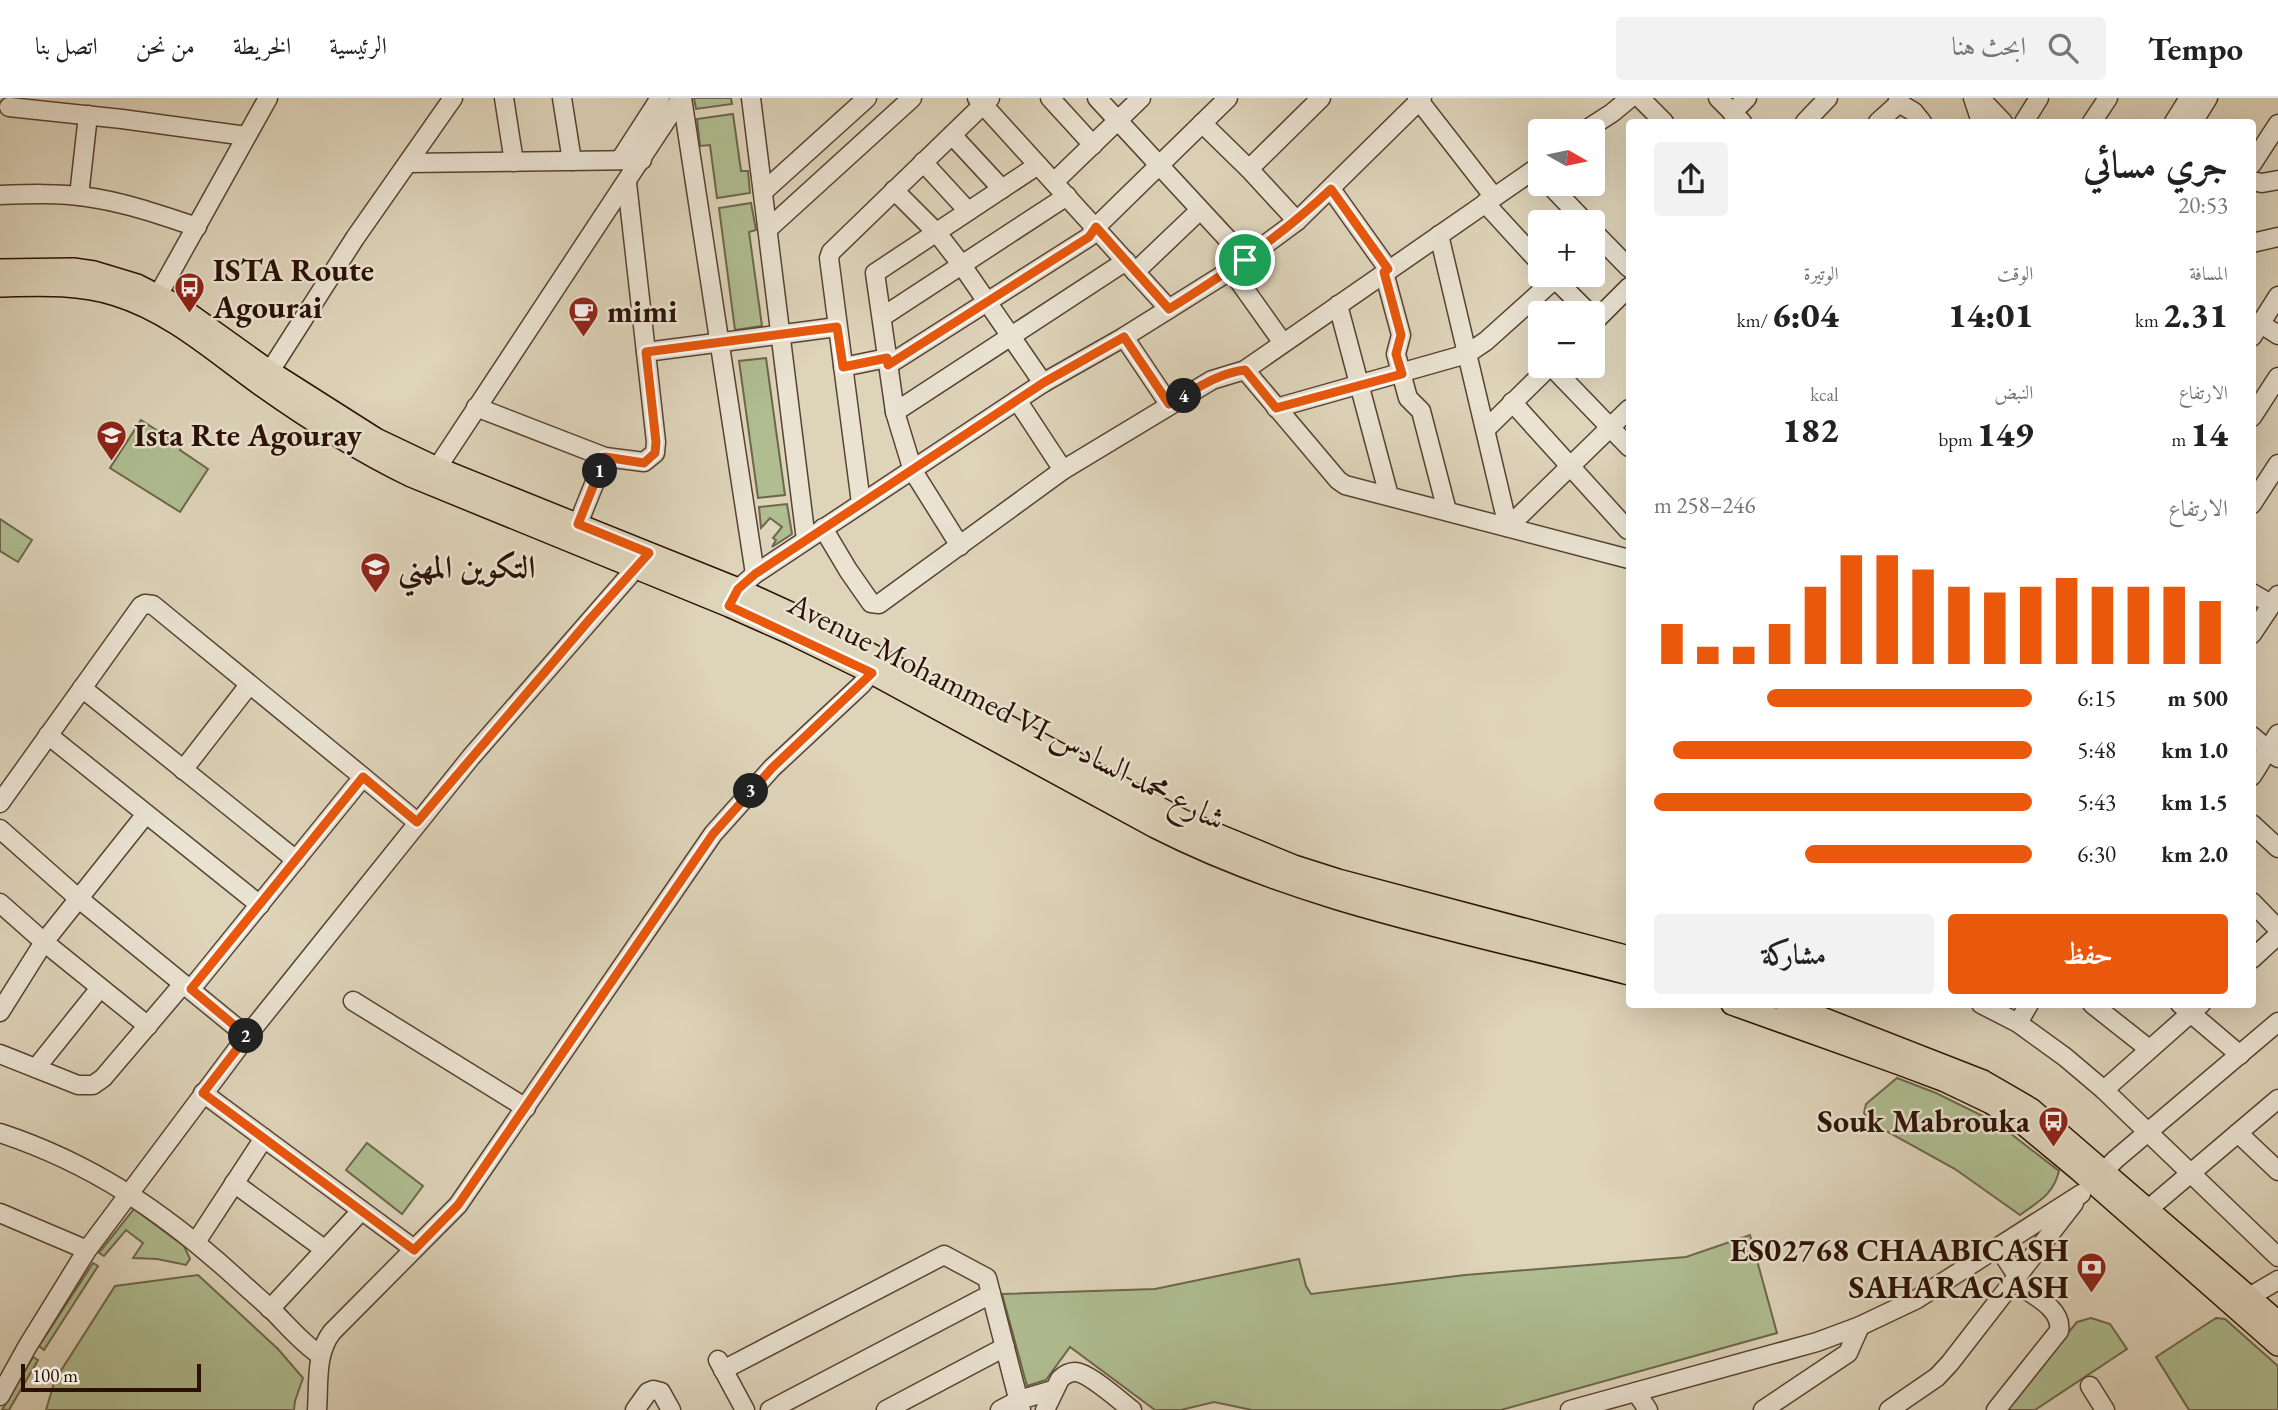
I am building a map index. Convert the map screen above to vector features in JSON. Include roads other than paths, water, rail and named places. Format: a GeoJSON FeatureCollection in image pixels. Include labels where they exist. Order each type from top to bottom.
{"type":"FeatureCollection","features":[{"type":"Feature","properties":{"kind":"main road","name":"Avenue Mohammed VI شارع محمد السادس"},"geometry":{"type":"LineString","coordinates":[[0,270],[73,269],[94,272],[136,285],[188,332],[376,439],[437,468],[578,524],[642,560]]}},
{"type":"Feature","properties":{"kind":"main road","name":"Avenue Mohammed VI شارع محمد السادس"},"geometry":{"type":"LineString","coordinates":[[0,286],[75,286],[154,302]]}},
{"type":"Feature","properties":{"kind":"main road","name":"Avenue Mohammed VI شارع محمد السادس"},"geometry":{"type":"LineString","coordinates":[[265,378],[349,444],[411,476],[642,560],[734,597],[799,617],[877,666],[1177,828],[1294,866],[1404,908],[1485,929],[1626,973]]}},
{"type":"Feature","properties":{"kind":"main road","name":"Avenue Mohammed VI شارع محمد السادس"},"geometry":{"type":"LineString","coordinates":[[1485,929],[1626,956]]}},
{"type":"Feature","properties":{"kind":"main road"},"geometry":{"type":"LineString","coordinates":[[1743,1008],[1889,1060],[1976,1095],[2021,1122],[2093,1182],[2142,1215],[2241,1302],[2278,1346]]}},
{"type":"Feature","properties":{"kind":"main road"},"geometry":{"type":"LineString","coordinates":[[1796,1008],[1983,1081],[2031,1109],[2093,1182]]}},
{"type":"Feature","properties":{"kind":"main road"},"geometry":{"type":"LineString","coordinates":[[2241,1302],[2278,1322]]}},
{"type":"Feature","properties":{"kind":"street"},"geometry":{"type":"LineString","coordinates":[[154,302],[268,98]]}},
{"type":"Feature","properties":{"kind":"street"},"geometry":{"type":"LineString","coordinates":[[265,378],[355,238],[453,98]]}},
{"type":"Feature","properties":{"kind":"street"},"geometry":{"type":"LineString","coordinates":[[504,98],[514,162]]}},
{"type":"Feature","properties":{"kind":"street"},"geometry":{"type":"LineString","coordinates":[[562,98],[572,161]]}},
{"type":"Feature","properties":{"kind":"street"},"geometry":{"type":"LineString","coordinates":[[437,468],[682,98]]}},
{"type":"Feature","properties":{"kind":"street"},"geometry":{"type":"LineString","coordinates":[[682,98],[755,574]]}},
{"type":"Feature","properties":{"kind":"street"},"geometry":{"type":"LineString","coordinates":[[751,98],[806,540]]}},
{"type":"Feature","properties":{"kind":"street"},"geometry":{"type":"LineString","coordinates":[[764,191],[867,98]]}},
{"type":"Feature","properties":{"kind":"street"},"geometry":{"type":"LineString","coordinates":[[768,229],[912,98]]}},
{"type":"Feature","properties":{"kind":"street"},"geometry":{"type":"LineString","coordinates":[[1049,98],[1093,145]]}},
{"type":"Feature","properties":{"kind":"street"},"geometry":{"type":"LineString","coordinates":[[1097,98],[1200,210],[1238,265],[1283,343]]}},
{"type":"Feature","properties":{"kind":"street"},"geometry":{"type":"LineString","coordinates":[[1054,182],[1141,98]]}},
{"type":"Feature","properties":{"kind":"street"},"geometry":{"type":"LineString","coordinates":[[843,367],[888,361],[1089,237],[1096,227],[1228,98]]}},
{"type":"Feature","properties":{"kind":"street"},"geometry":{"type":"LineString","coordinates":[[1249,169],[1321,98]]}},
{"type":"Feature","properties":{"kind":"street"},"geometry":{"type":"LineString","coordinates":[[1603,119],[1630,98]]}},
{"type":"Feature","properties":{"kind":"street"},"geometry":{"type":"LineString","coordinates":[[1640,98],[1661,119]]}},
{"type":"Feature","properties":{"kind":"street"},"geometry":{"type":"LineString","coordinates":[[1718,98],[1737,118],[1747,98]]}},
{"type":"Feature","properties":{"kind":"street"},"geometry":{"type":"LineString","coordinates":[[1808,119],[1828,98]]}},
{"type":"Feature","properties":{"kind":"street"},"geometry":{"type":"LineString","coordinates":[[1973,98],[1980,119]]}},
{"type":"Feature","properties":{"kind":"street"},"geometry":{"type":"LineString","coordinates":[[1980,98],[2000,119]]}},
{"type":"Feature","properties":{"kind":"street"},"geometry":{"type":"LineString","coordinates":[[2026,119],[2039,98]]}},
{"type":"Feature","properties":{"kind":"street"},"geometry":{"type":"LineString","coordinates":[[2094,119],[2108,98]]}},
{"type":"Feature","properties":{"kind":"street"},"geometry":{"type":"LineString","coordinates":[[2176,119],[2189,98]]}},
{"type":"Feature","properties":{"kind":"street"},"geometry":{"type":"LineString","coordinates":[[2195,119],[2208,98]]}},
{"type":"Feature","properties":{"kind":"street"},"geometry":{"type":"LineString","coordinates":[[620,160],[660,99]]}},
{"type":"Feature","properties":{"kind":"street"},"geometry":{"type":"LineString","coordinates":[[734,597],[755,574],[956,440],[1043,383],[1124,337],[1238,265],[1297,221],[1419,99],[1490,200],[1528,248]]}},
{"type":"Feature","properties":{"kind":"street"},"geometry":{"type":"LineString","coordinates":[[861,503],[829,258],[831,252],[952,135],[983,100],[1038,165],[1169,309]]}},
{"type":"Feature","properties":{"kind":"street"},"geometry":{"type":"LineString","coordinates":[[1881,119],[1899,100],[1920,119]]}},
{"type":"Feature","properties":{"kind":"street"},"geometry":{"type":"LineString","coordinates":[[9,107],[246,136]]}},
{"type":"Feature","properties":{"kind":"street"},"geometry":{"type":"LineString","coordinates":[[79,196],[88,115]]}},
{"type":"Feature","properties":{"kind":"street"},"geometry":{"type":"LineString","coordinates":[[1202,123],[1297,221]]}},
{"type":"Feature","properties":{"kind":"street"},"geometry":{"type":"LineString","coordinates":[[2256,158],[2278,124]]}},
{"type":"Feature","properties":{"kind":"street"},"geometry":{"type":"LineString","coordinates":[[952,135],[1002,189]]}},
{"type":"Feature","properties":{"kind":"street"},"geometry":{"type":"LineString","coordinates":[[408,163],[642,160]]}},
{"type":"Feature","properties":{"kind":"street"},"geometry":{"type":"LineString","coordinates":[[923,162],[968,211]]}},
{"type":"Feature","properties":{"kind":"street"},"geometry":{"type":"LineString","coordinates":[[960,546],[913,471],[895,412],[876,273],[1038,165]]}},
{"type":"Feature","properties":{"kind":"street"},"geometry":{"type":"LineString","coordinates":[[823,528],[871,603],[875,605],[884,602],[1063,470],[1212,380],[1245,370],[1386,270],[1528,175]]}},
{"type":"Feature","properties":{"kind":"street"},"geometry":{"type":"LineString","coordinates":[[2256,182],[2278,180]]}},
{"type":"Feature","properties":{"kind":"street"},"geometry":{"type":"LineString","coordinates":[[476,407],[605,457],[644,463],[655,453],[656,442],[627,183]]}},
{"type":"Feature","properties":{"kind":"street"},"geometry":{"type":"LineString","coordinates":[[1331,189],[1386,270],[1401,335],[1396,354],[1408,398],[1420,411],[1447,511]]}},
{"type":"Feature","properties":{"kind":"street"},"geometry":{"type":"LineString","coordinates":[[894,190],[937,233],[961,264],[1043,383]]}},
{"type":"Feature","properties":{"kind":"street"},"geometry":{"type":"LineString","coordinates":[[0,195],[79,196],[120,203],[197,227]]}},
{"type":"Feature","properties":{"kind":"street"},"geometry":{"type":"LineString","coordinates":[[882,317],[1067,196]]}},
{"type":"Feature","properties":{"kind":"street"},"geometry":{"type":"LineString","coordinates":[[1560,196],[1574,210]]}},
{"type":"Feature","properties":{"kind":"street"},"geometry":{"type":"LineString","coordinates":[[895,412],[1011,336],[1131,266],[1200,210]]}},
{"type":"Feature","properties":{"kind":"street"},"geometry":{"type":"LineString","coordinates":[[1439,235],[1508,527]]}},
{"type":"Feature","properties":{"kind":"street"},"geometry":{"type":"LineString","coordinates":[[2256,242],[2278,237]]}},
{"type":"Feature","properties":{"kind":"street"},"geometry":{"type":"LineString","coordinates":[[1605,243],[1626,265]]}},
{"type":"Feature","properties":{"kind":"street"},"geometry":{"type":"LineString","coordinates":[[1276,408],[1467,354],[1486,341],[1543,287]]}},
{"type":"Feature","properties":{"kind":"street"},"geometry":{"type":"LineString","coordinates":[[1562,287],[1575,301]]}},
{"type":"Feature","properties":{"kind":"street"},"geometry":{"type":"LineString","coordinates":[[1605,308],[1626,290]]}},
{"type":"Feature","properties":{"kind":"street"},"geometry":{"type":"LineString","coordinates":[[2278,296],[2257,331],[2278,335]]}},
{"type":"Feature","properties":{"kind":"street"},"geometry":{"type":"LineString","coordinates":[[1338,304],[1389,496]]}},
{"type":"Feature","properties":{"kind":"street"},"geometry":{"type":"LineString","coordinates":[[646,352],[837,327]]}},
{"type":"Feature","properties":{"kind":"street"},"geometry":{"type":"LineString","coordinates":[[1124,337],[1169,404]]}},
{"type":"Feature","properties":{"kind":"street"},"geometry":{"type":"LineString","coordinates":[[1245,370],[1345,485],[1626,558]]}},
{"type":"Feature","properties":{"kind":"street"},"geometry":{"type":"LineString","coordinates":[[2256,411],[2278,377]]}},
{"type":"Feature","properties":{"kind":"street"},"geometry":{"type":"LineString","coordinates":[[1486,429],[1538,378]]}},
{"type":"Feature","properties":{"kind":"street"},"geometry":{"type":"LineString","coordinates":[[1563,378],[1626,444]]}},
{"type":"Feature","properties":{"kind":"street"},"geometry":{"type":"LineString","coordinates":[[1017,400],[1063,470]]}},
{"type":"Feature","properties":{"kind":"street"},"geometry":{"type":"LineString","coordinates":[[1512,402],[1626,527]]}},
{"type":"Feature","properties":{"kind":"street"},"geometry":{"type":"LineString","coordinates":[[1508,527],[1626,412]]}},
{"type":"Feature","properties":{"kind":"street"},"geometry":{"type":"LineString","coordinates":[[578,524],[605,457]]}},
{"type":"Feature","properties":{"kind":"street"},"geometry":{"type":"LineString","coordinates":[[2256,498],[2278,464]]}},
{"type":"Feature","properties":{"kind":"street"},"geometry":{"type":"LineString","coordinates":[[1605,553],[1626,533]]}},
{"type":"Feature","properties":{"kind":"street"},"geometry":{"type":"LineString","coordinates":[[0,1396],[87,1250],[203,1093],[417,822],[642,560]]}},
{"type":"Feature","properties":{"kind":"street"},"geometry":{"type":"LineString","coordinates":[[2256,594],[2275,600],[2256,629]]}},
{"type":"Feature","properties":{"kind":"street"},"geometry":{"type":"LineString","coordinates":[[0,803],[141,606],[149,604],[417,822]]}},
{"type":"Feature","properties":{"kind":"street"},"geometry":{"type":"LineString","coordinates":[[317,1410],[320,1355],[324,1342],[458,1205],[713,834],[772,768],[877,666]]}},
{"type":"Feature","properties":{"kind":"street"},"geometry":{"type":"LineString","coordinates":[[183,769],[249,685]]}},
{"type":"Feature","properties":{"kind":"street"},"geometry":{"type":"LineString","coordinates":[[82,688],[296,860]]}},
{"type":"Feature","properties":{"kind":"street"},"geometry":{"type":"LineString","coordinates":[[48,736],[260,905]]}},
{"type":"Feature","properties":{"kind":"street"},"geometry":{"type":"LineString","coordinates":[[2256,738],[2275,747],[2256,771]]}},
{"type":"Feature","properties":{"kind":"street"},"geometry":{"type":"LineString","coordinates":[[0,1054],[78,1085],[93,1086],[260,905],[363,777]]}},
{"type":"Feature","properties":{"kind":"street"},"geometry":{"type":"LineString","coordinates":[[0,1012],[44,942],[146,814]]}},
{"type":"Feature","properties":{"kind":"street"},"geometry":{"type":"LineString","coordinates":[[0,828],[78,898],[247,1036]]}},
{"type":"Feature","properties":{"kind":"street"},"geometry":{"type":"LineString","coordinates":[[2256,828],[2278,848]]}},
{"type":"Feature","properties":{"kind":"street"},"geometry":{"type":"LineString","coordinates":[[0,904],[148,1026]]}},
{"type":"Feature","properties":{"kind":"street"},"geometry":{"type":"LineString","coordinates":[[2256,906],[2278,929]]}},
{"type":"Feature","properties":{"kind":"street"},"geometry":{"type":"LineString","coordinates":[[2256,954],[2278,935]]}},
{"type":"Feature","properties":{"kind":"street"},"geometry":{"type":"LineString","coordinates":[[36,1068],[100,988]]}},
{"type":"Feature","properties":{"kind":"street"},"geometry":{"type":"LineString","coordinates":[[353,1001],[526,1108]]}},
{"type":"Feature","properties":{"kind":"street"},"geometry":{"type":"LineString","coordinates":[[1989,1008],[2018,1023],[2104,1090],[2278,1257]]}},
{"type":"Feature","properties":{"kind":"street"},"geometry":{"type":"LineString","coordinates":[[2018,1023],[2027,1008]]}},
{"type":"Feature","properties":{"kind":"street"},"geometry":{"type":"LineString","coordinates":[[2097,1008],[2149,1049]]}},
{"type":"Feature","properties":{"kind":"street"},"geometry":{"type":"LineString","coordinates":[[2104,1090],[2190,1008]]}},
{"type":"Feature","properties":{"kind":"street"},"geometry":{"type":"LineString","coordinates":[[2192,1008],[2240,1055]]}},
{"type":"Feature","properties":{"kind":"street"},"geometry":{"type":"LineString","coordinates":[[1570,1410],[1817,1342],[1860,1326],[1917,1298],[2093,1182],[2278,1022]]}},
{"type":"Feature","properties":{"kind":"street"},"geometry":{"type":"LineString","coordinates":[[203,1093],[414,1250]]}},
{"type":"Feature","properties":{"kind":"street"},"geometry":{"type":"LineString","coordinates":[[2142,1215],[2278,1099]]}},
{"type":"Feature","properties":{"kind":"street"},"geometry":{"type":"LineString","coordinates":[[0,1133],[57,1155],[130,1193],[196,1242],[310,1349],[320,1355]]}},
{"type":"Feature","properties":{"kind":"street"},"geometry":{"type":"LineString","coordinates":[[2238,1133],[2278,1171]]}},
{"type":"Feature","properties":{"kind":"street"},"geometry":{"type":"LineString","coordinates":[[196,1242],[264,1138]]}},
{"type":"Feature","properties":{"kind":"street"},"geometry":{"type":"LineString","coordinates":[[1889,1410],[1937,1377],[1950,1363],[2093,1182]]}},
{"type":"Feature","properties":{"kind":"street"},"geometry":{"type":"LineString","coordinates":[[234,1183],[324,1249]]}},
{"type":"Feature","properties":{"kind":"street"},"geometry":{"type":"LineString","coordinates":[[270,1309],[361,1211]]}},
{"type":"Feature","properties":{"kind":"street"},"geometry":{"type":"LineString","coordinates":[[2,1216],[87,1250]]}},
{"type":"Feature","properties":{"kind":"street"},"geometry":{"type":"LineString","coordinates":[[1996,1410],[2059,1331],[2060,1324],[2059,1317],[2053,1310],[2016,1280],[1998,1247]]}},
{"type":"Feature","properties":{"kind":"street"},"geometry":{"type":"LineString","coordinates":[[745,1410],[720,1365],[944,1255],[987,1278],[1020,1405]]}},
{"type":"Feature","properties":{"kind":"street"},"geometry":{"type":"LineString","coordinates":[[2241,1302],[2278,1280]]}},
{"type":"Feature","properties":{"kind":"street"},"geometry":{"type":"LineString","coordinates":[[770,1410],[991,1294]]}},
{"type":"Feature","properties":{"kind":"street"},"geometry":{"type":"LineString","coordinates":[[1763,1410],[1790,1403],[1848,1353],[1860,1326]]}},
{"type":"Feature","properties":{"kind":"street"},"geometry":{"type":"LineString","coordinates":[[886,1410],[1004,1347]]}},
{"type":"Feature","properties":{"kind":"street"},"geometry":{"type":"LineString","coordinates":[[1045,1410],[1053,1390],[1063,1376],[1074,1372],[1132,1410]]}},
{"type":"Feature","properties":{"kind":"street"},"geometry":{"type":"LineString","coordinates":[[2090,1386],[2105,1410]]}},
{"type":"Feature","properties":{"kind":"street"},"geometry":{"type":"LineString","coordinates":[[635,1410],[648,1392],[653,1390],[661,1392],[671,1410]]}},
{"type":"Feature","properties":{"kind":"street"},"geometry":{"type":"LineString","coordinates":[[1000,1410],[1020,1405],[1053,1390]]}},
{"type":"Feature","properties":{"kind":"street"},"geometry":{"type":"LineString","coordinates":[[1636,1392],[1648,1410]]}},
{"type":"Feature","properties":{"kind":"place","name":"ISTA Route Agourai"},"geometry":{"type":"Point","coordinates":[190,315]}},
{"type":"Feature","properties":{"kind":"place","name":"mimi"},"geometry":{"type":"Point","coordinates":[584,338]}},
{"type":"Feature","properties":{"kind":"place","name":"Ista Rte Agouray"},"geometry":{"type":"Point","coordinates":[111,462]}},
{"type":"Feature","properties":{"kind":"place","name":"التكوين المهني"},"geometry":{"type":"Point","coordinates":[375,594]}},
{"type":"Feature","properties":{"kind":"place","name":"Souk Mabrouka"},"geometry":{"type":"Point","coordinates":[2053,1148]}},
{"type":"Feature","properties":{"kind":"place","name":"ES02768 CHAABICASH SAHARACASH"},"geometry":{"type":"Point","coordinates":[2092,1295]}}]}
